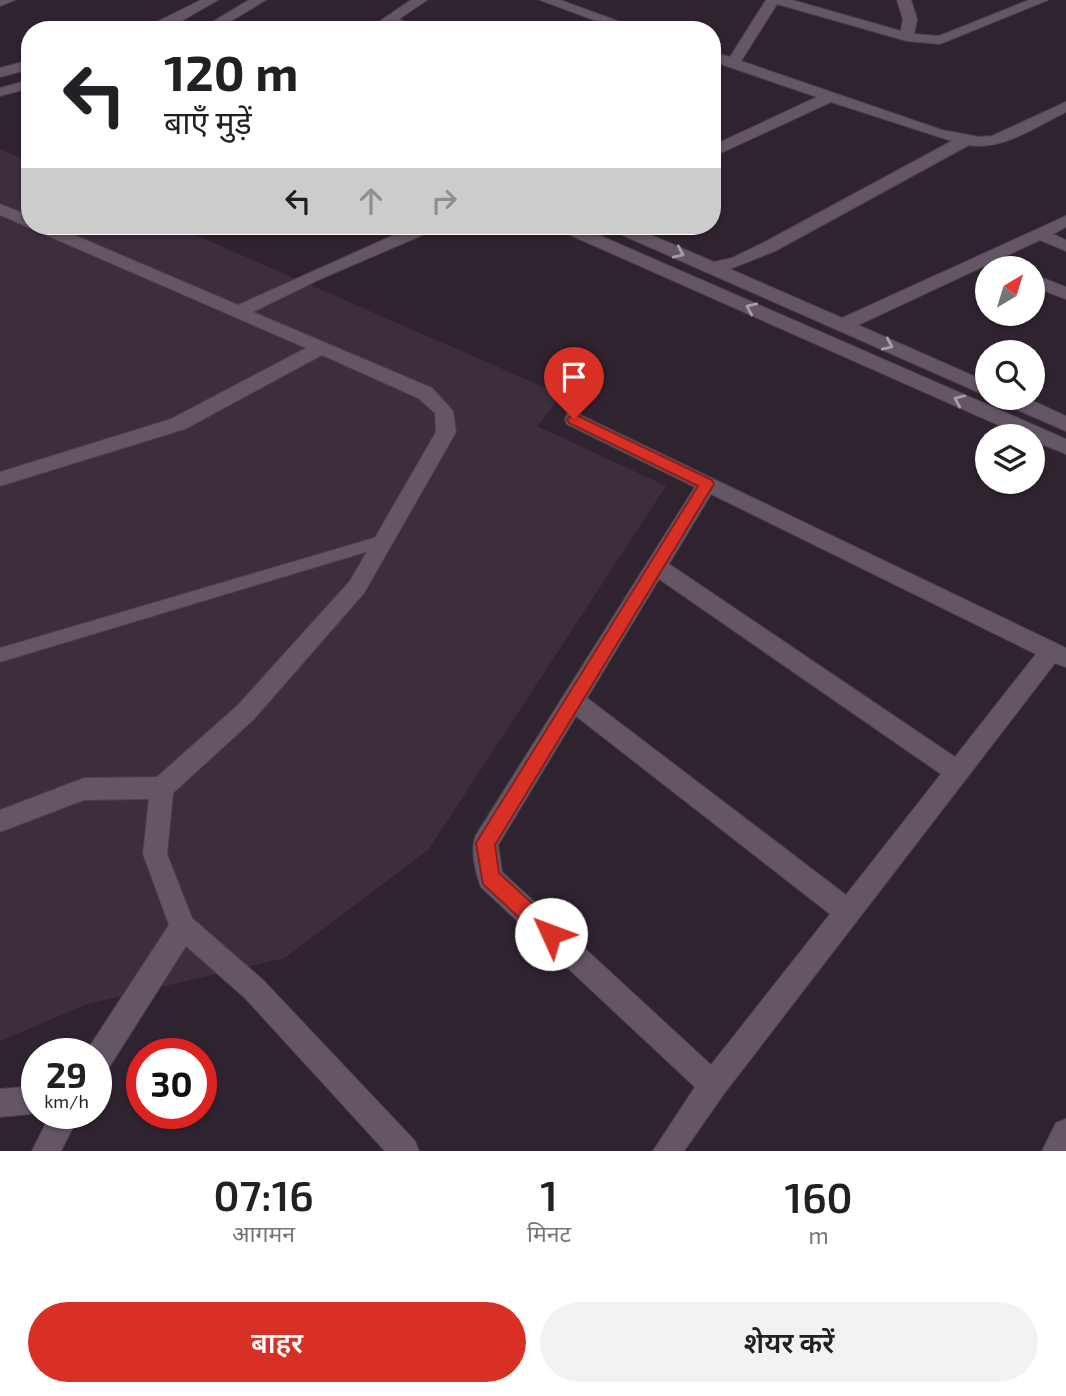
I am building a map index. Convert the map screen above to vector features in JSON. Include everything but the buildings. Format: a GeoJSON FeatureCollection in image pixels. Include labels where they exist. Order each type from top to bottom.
{"type":"FeatureCollection","features":[{"type":"Feature","properties":{"kind":"street"},"geometry":{"type":"LineString","coordinates":[[0,2],[8,0]]}},
{"type":"Feature","properties":{"kind":"street"},"geometry":{"type":"LineString","coordinates":[[181,21],[211,0]]}},
{"type":"Feature","properties":{"kind":"street"},"geometry":{"type":"LineString","coordinates":[[222,21],[259,0]]}},
{"type":"Feature","properties":{"kind":"street"},"geometry":{"type":"LineString","coordinates":[[389,20],[420,0]]}},
{"type":"Feature","properties":{"kind":"street"},"geometry":{"type":"LineString","coordinates":[[547,0],[609,21]]}},
{"type":"Feature","properties":{"kind":"street"},"geometry":{"type":"LineString","coordinates":[[734,62],[775,0],[907,37],[940,40],[1041,0]]}},
{"type":"Feature","properties":{"kind":"street"},"geometry":{"type":"LineString","coordinates":[[904,0],[910,19],[907,37]]}},
{"type":"Feature","properties":{"kind":"street"},"geometry":{"type":"LineString","coordinates":[[721,58],[829,97],[979,142],[995,140],[1066,106]]}},
{"type":"Feature","properties":{"kind":"street"},"geometry":{"type":"LineString","coordinates":[[0,73],[21,67]]}},
{"type":"Feature","properties":{"kind":"street"},"geometry":{"type":"LineString","coordinates":[[0,92],[21,86]]}},
{"type":"Feature","properties":{"kind":"street"},"geometry":{"type":"LineString","coordinates":[[721,147],[829,97]]}},
{"type":"Feature","properties":{"kind":"street"},"geometry":{"type":"LineString","coordinates":[[713,268],[737,262],[769,247],[966,140]]}},
{"type":"Feature","properties":{"kind":"street"},"geometry":{"type":"LineString","coordinates":[[0,209],[21,218]]}},
{"type":"Feature","properties":{"kind":"street"},"geometry":{"type":"LineString","coordinates":[[995,256],[1066,221]]}},
{"type":"Feature","properties":{"kind":"street"},"geometry":{"type":"LineString","coordinates":[[1038,233],[1066,246]]}},
{"type":"Feature","properties":{"kind":"street"},"geometry":{"type":"LineString","coordinates":[[0,821],[85,789],[162,788],[246,712],[357,587],[446,432],[444,411],[425,393],[60,235]]}},
{"type":"Feature","properties":{"kind":"street"},"geometry":{"type":"LineString","coordinates":[[238,312],[312,276],[407,235]]}},
{"type":"Feature","properties":{"kind":"street"},"geometry":{"type":"LineString","coordinates":[[585,235],[1066,447]]}},
{"type":"Feature","properties":{"kind":"street"},"geometry":{"type":"LineString","coordinates":[[638,235],[975,384]]}},
{"type":"Feature","properties":{"kind":"street"},"geometry":{"type":"LineString","coordinates":[[843,325],[975,266]]}},
{"type":"Feature","properties":{"kind":"street"},"geometry":{"type":"LineString","coordinates":[[1045,284],[1066,293]]}},
{"type":"Feature","properties":{"kind":"street"},"geometry":{"type":"LineString","coordinates":[[0,479],[178,424],[321,348]]}},
{"type":"Feature","properties":{"kind":"street"},"geometry":{"type":"LineString","coordinates":[[1035,410],[1066,424]]}},
{"type":"Feature","properties":{"kind":"street"},"geometry":{"type":"LineString","coordinates":[[574,419],[1059,655],[958,772],[713,1085],[667,1151]]}},
{"type":"Feature","properties":{"kind":"street"},"geometry":{"type":"LineString","coordinates":[[707,484],[485,843],[490,878],[713,1085]]}},
{"type":"Feature","properties":{"kind":"street"},"geometry":{"type":"LineString","coordinates":[[656,566],[958,772]]}},
{"type":"Feature","properties":{"kind":"street"},"geometry":{"type":"LineString","coordinates":[[573,701],[848,912]]}},
{"type":"Feature","properties":{"kind":"street"},"geometry":{"type":"LineString","coordinates":[[162,788],[155,854],[183,927],[254,989],[395,1146]]}},
{"type":"Feature","properties":{"kind":"street"},"geometry":{"type":"LineString","coordinates":[[111,1038],[183,927]]}},
{"type":"Feature","properties":{"kind":"street"},"geometry":{"type":"LineString","coordinates":[[0,1103],[21,1101]]}},
{"type":"Feature","properties":{"kind":"street"},"geometry":{"type":"LineString","coordinates":[[46,1151],[58,1129]]}},
{"type":"Feature","properties":{"kind":"street"},"geometry":{"type":"LineString","coordinates":[[1056,1151],[1066,1133]]}},
{"type":"Feature","properties":{"kind":"lane"},"geometry":{"type":"LineString","coordinates":[[0,654],[384,541]]}},
{"type":"Feature","properties":{"kind":"shaded area"},"geometry":{"type":"Polygon","coordinates":[[[0,149],[21,158],[21,235],[196,235],[562,395],[537,426],[666,486],[429,849],[285,958],[88,1004],[0,1041],[0,149]]]}},
{"type":"Feature","properties":{"kind":"route"},"geometry":{"type":"LineString","coordinates":[[551,934],[490,878],[485,843],[707,484],[574,419]]}}]}
